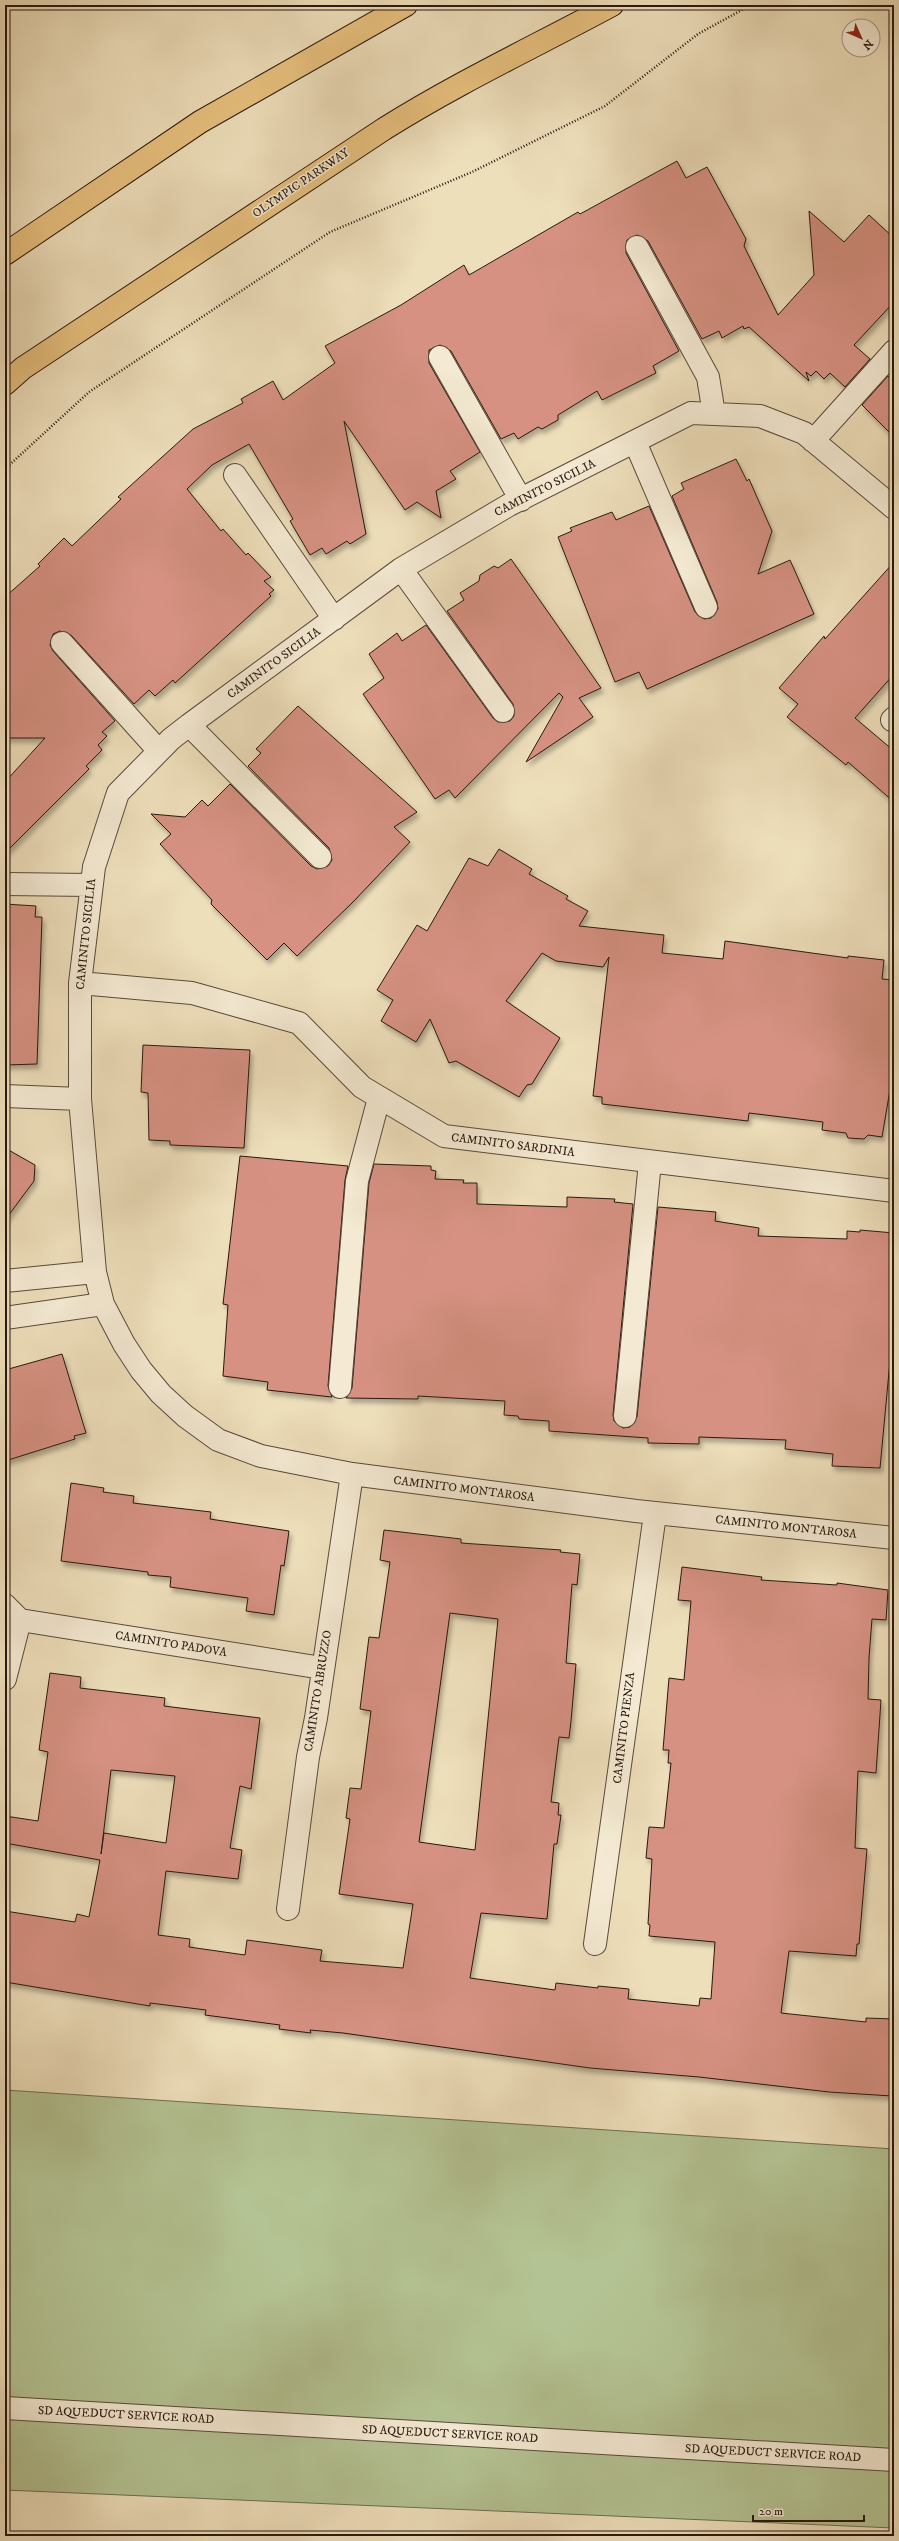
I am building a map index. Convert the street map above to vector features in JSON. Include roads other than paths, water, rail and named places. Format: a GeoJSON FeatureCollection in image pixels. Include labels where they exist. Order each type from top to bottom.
{"type":"FeatureCollection","features":[{"type":"Feature","properties":{"kind":"main road"},"geometry":{"type":"LineString","coordinates":[[5,254],[200,122],[406,5]]}},
{"type":"Feature","properties":{"kind":"main road","name":"OLYMPIC PARKWAY"},"geometry":{"type":"LineString","coordinates":[[5,384],[23,368],[384,128],[438,95],[500,65],[612,5]]}},
{"type":"Feature","properties":{"kind":"street"},"geometry":{"type":"LineString","coordinates":[[637,246],[708,377],[714,414]]}},
{"type":"Feature","properties":{"kind":"street"},"geometry":{"type":"LineString","coordinates":[[813,441],[894,351]]}},
{"type":"Feature","properties":{"kind":"street"},"geometry":{"type":"LineString","coordinates":[[440,356],[520,500]]}},
{"type":"Feature","properties":{"kind":"street","name":"CAMINITO SICILIA"},"geometry":{"type":"LineString","coordinates":[[103,1304],[95,1272],[80,1099],[80,983],[94,867],[118,793],[159,751],[189,725],[401,569],[520,500],[691,413],[760,416],[804,434],[894,508]]}},
{"type":"Feature","properties":{"kind":"street"},"geometry":{"type":"LineString","coordinates":[[635,442],[706,607]]}},
{"type":"Feature","properties":{"kind":"street"},"geometry":{"type":"LineString","coordinates":[[235,475],[334,619]]}},
{"type":"Feature","properties":{"kind":"street"},"geometry":{"type":"LineString","coordinates":[[401,569],[503,711]]}},
{"type":"Feature","properties":{"kind":"street"},"geometry":{"type":"LineString","coordinates":[[62,643],[159,751]]}},
{"type":"Feature","properties":{"kind":"street"},"geometry":{"type":"LineString","coordinates":[[189,725],[320,857]]}},
{"type":"Feature","properties":{"kind":"street"},"geometry":{"type":"LineString","coordinates":[[5,884],[91,885]]}},
{"type":"Feature","properties":{"kind":"street","name":"CAMINITO SARDINIA"},"geometry":{"type":"LineString","coordinates":[[80,983],[192,993],[299,1023],[362,1087],[444,1136],[894,1191]]}},
{"type":"Feature","properties":{"kind":"street"},"geometry":{"type":"LineString","coordinates":[[5,1096],[80,1099]]}},
{"type":"Feature","properties":{"kind":"street"},"geometry":{"type":"LineString","coordinates":[[340,1387],[357,1181],[379,1098]]}},
{"type":"Feature","properties":{"kind":"street"},"geometry":{"type":"LineString","coordinates":[[625,1416],[650,1162]]}},
{"type":"Feature","properties":{"kind":"street"},"geometry":{"type":"LineString","coordinates":[[5,1281],[95,1272]]}},
{"type":"Feature","properties":{"kind":"street"},"geometry":{"type":"LineString","coordinates":[[5,1318],[103,1304]]}},
{"type":"Feature","properties":{"kind":"street","name":"CAMINITO MONTAROSA"},"geometry":{"type":"LineString","coordinates":[[103,1304],[124,1344],[141,1370],[161,1394],[201,1428],[218,1440],[260,1456],[352,1474],[655,1514],[894,1538]]}},
{"type":"Feature","properties":{"kind":"street","name":"CAMINITO ABRUZZO"},"geometry":{"type":"LineString","coordinates":[[288,1909],[322,1668],[352,1474]]}},
{"type":"Feature","properties":{"kind":"street","name":"CAMINITO PIENZA"},"geometry":{"type":"LineString","coordinates":[[595,1944],[655,1514]]}},
{"type":"Feature","properties":{"kind":"street"},"geometry":{"type":"LineString","coordinates":[[5,1605],[20,1620],[5,1679]]}},
{"type":"Feature","properties":{"kind":"street","name":"CAMINITO PADOVA"},"geometry":{"type":"LineString","coordinates":[[20,1620],[322,1668]]}},
{"type":"Feature","properties":{"kind":"street","name":"SD AQUEDUCT SERVICE ROAD"},"geometry":{"type":"LineString","coordinates":[[5,2408],[894,2460]]}}]}
